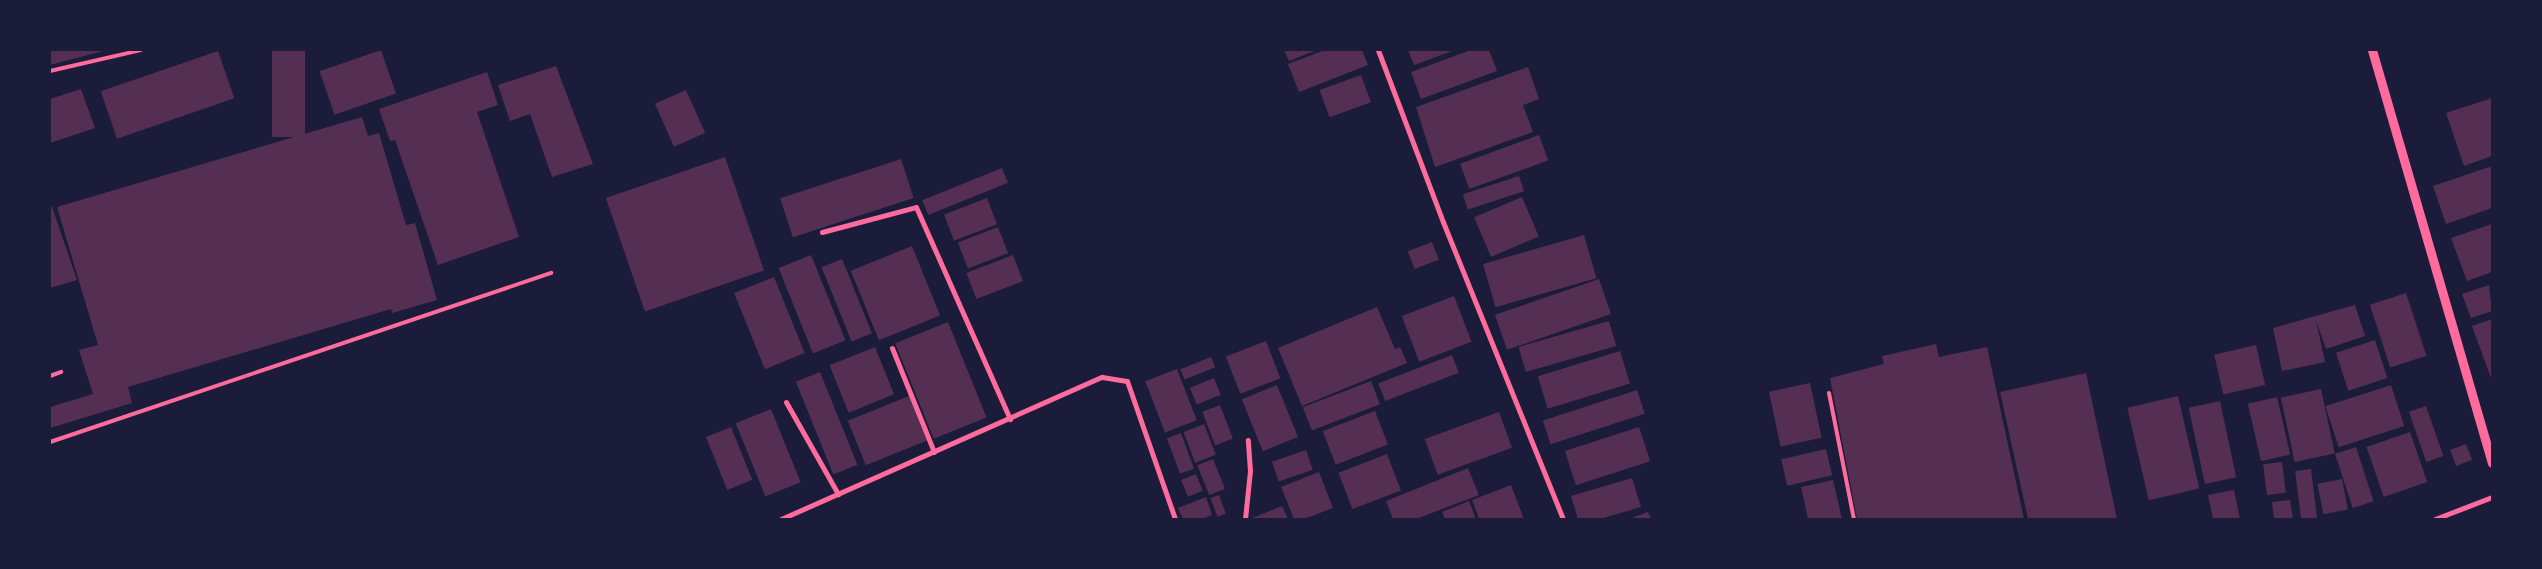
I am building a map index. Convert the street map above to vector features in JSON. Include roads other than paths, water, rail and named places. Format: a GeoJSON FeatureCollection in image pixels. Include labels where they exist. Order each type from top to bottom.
{"type":"FeatureCollection","features":[{"type":"Feature","properties":{"kind":"street"},"geometry":{"type":"LineString","coordinates":[[1378,50],[1443,222],[1563,519]]}},
{"type":"Feature","properties":{"kind":"street"},"geometry":{"type":"LineString","coordinates":[[2372,50],[2492,463]]}},
{"type":"Feature","properties":{"kind":"street"},"geometry":{"type":"LineString","coordinates":[[822,232],[916,207],[1010,419]]}},
{"type":"Feature","properties":{"kind":"street"},"geometry":{"type":"LineString","coordinates":[[892,348],[934,452]]}},
{"type":"Feature","properties":{"kind":"street"},"geometry":{"type":"LineString","coordinates":[[781,519],[1102,377],[1127,380],[1175,519]]}},
{"type":"Feature","properties":{"kind":"street"},"geometry":{"type":"LineString","coordinates":[[786,402],[838,494]]}},
{"type":"Feature","properties":{"kind":"street"},"geometry":{"type":"LineString","coordinates":[[1245,519],[1250,471],[1248,440]]}},
{"type":"Feature","properties":{"kind":"street"},"geometry":{"type":"LineString","coordinates":[[2435,519],[2492,497]]}},
{"type":"Feature","properties":{"kind":"lane"},"geometry":{"type":"LineString","coordinates":[[50,70],[141,50]]}},
{"type":"Feature","properties":{"kind":"lane"},"geometry":{"type":"LineString","coordinates":[[50,442],[551,273]]}},
{"type":"Feature","properties":{"kind":"lane"},"geometry":{"type":"LineString","coordinates":[[50,376],[61,372]]}},
{"type":"Feature","properties":{"kind":"lane"},"geometry":{"type":"LineString","coordinates":[[1829,393],[1854,519]]}}]}
